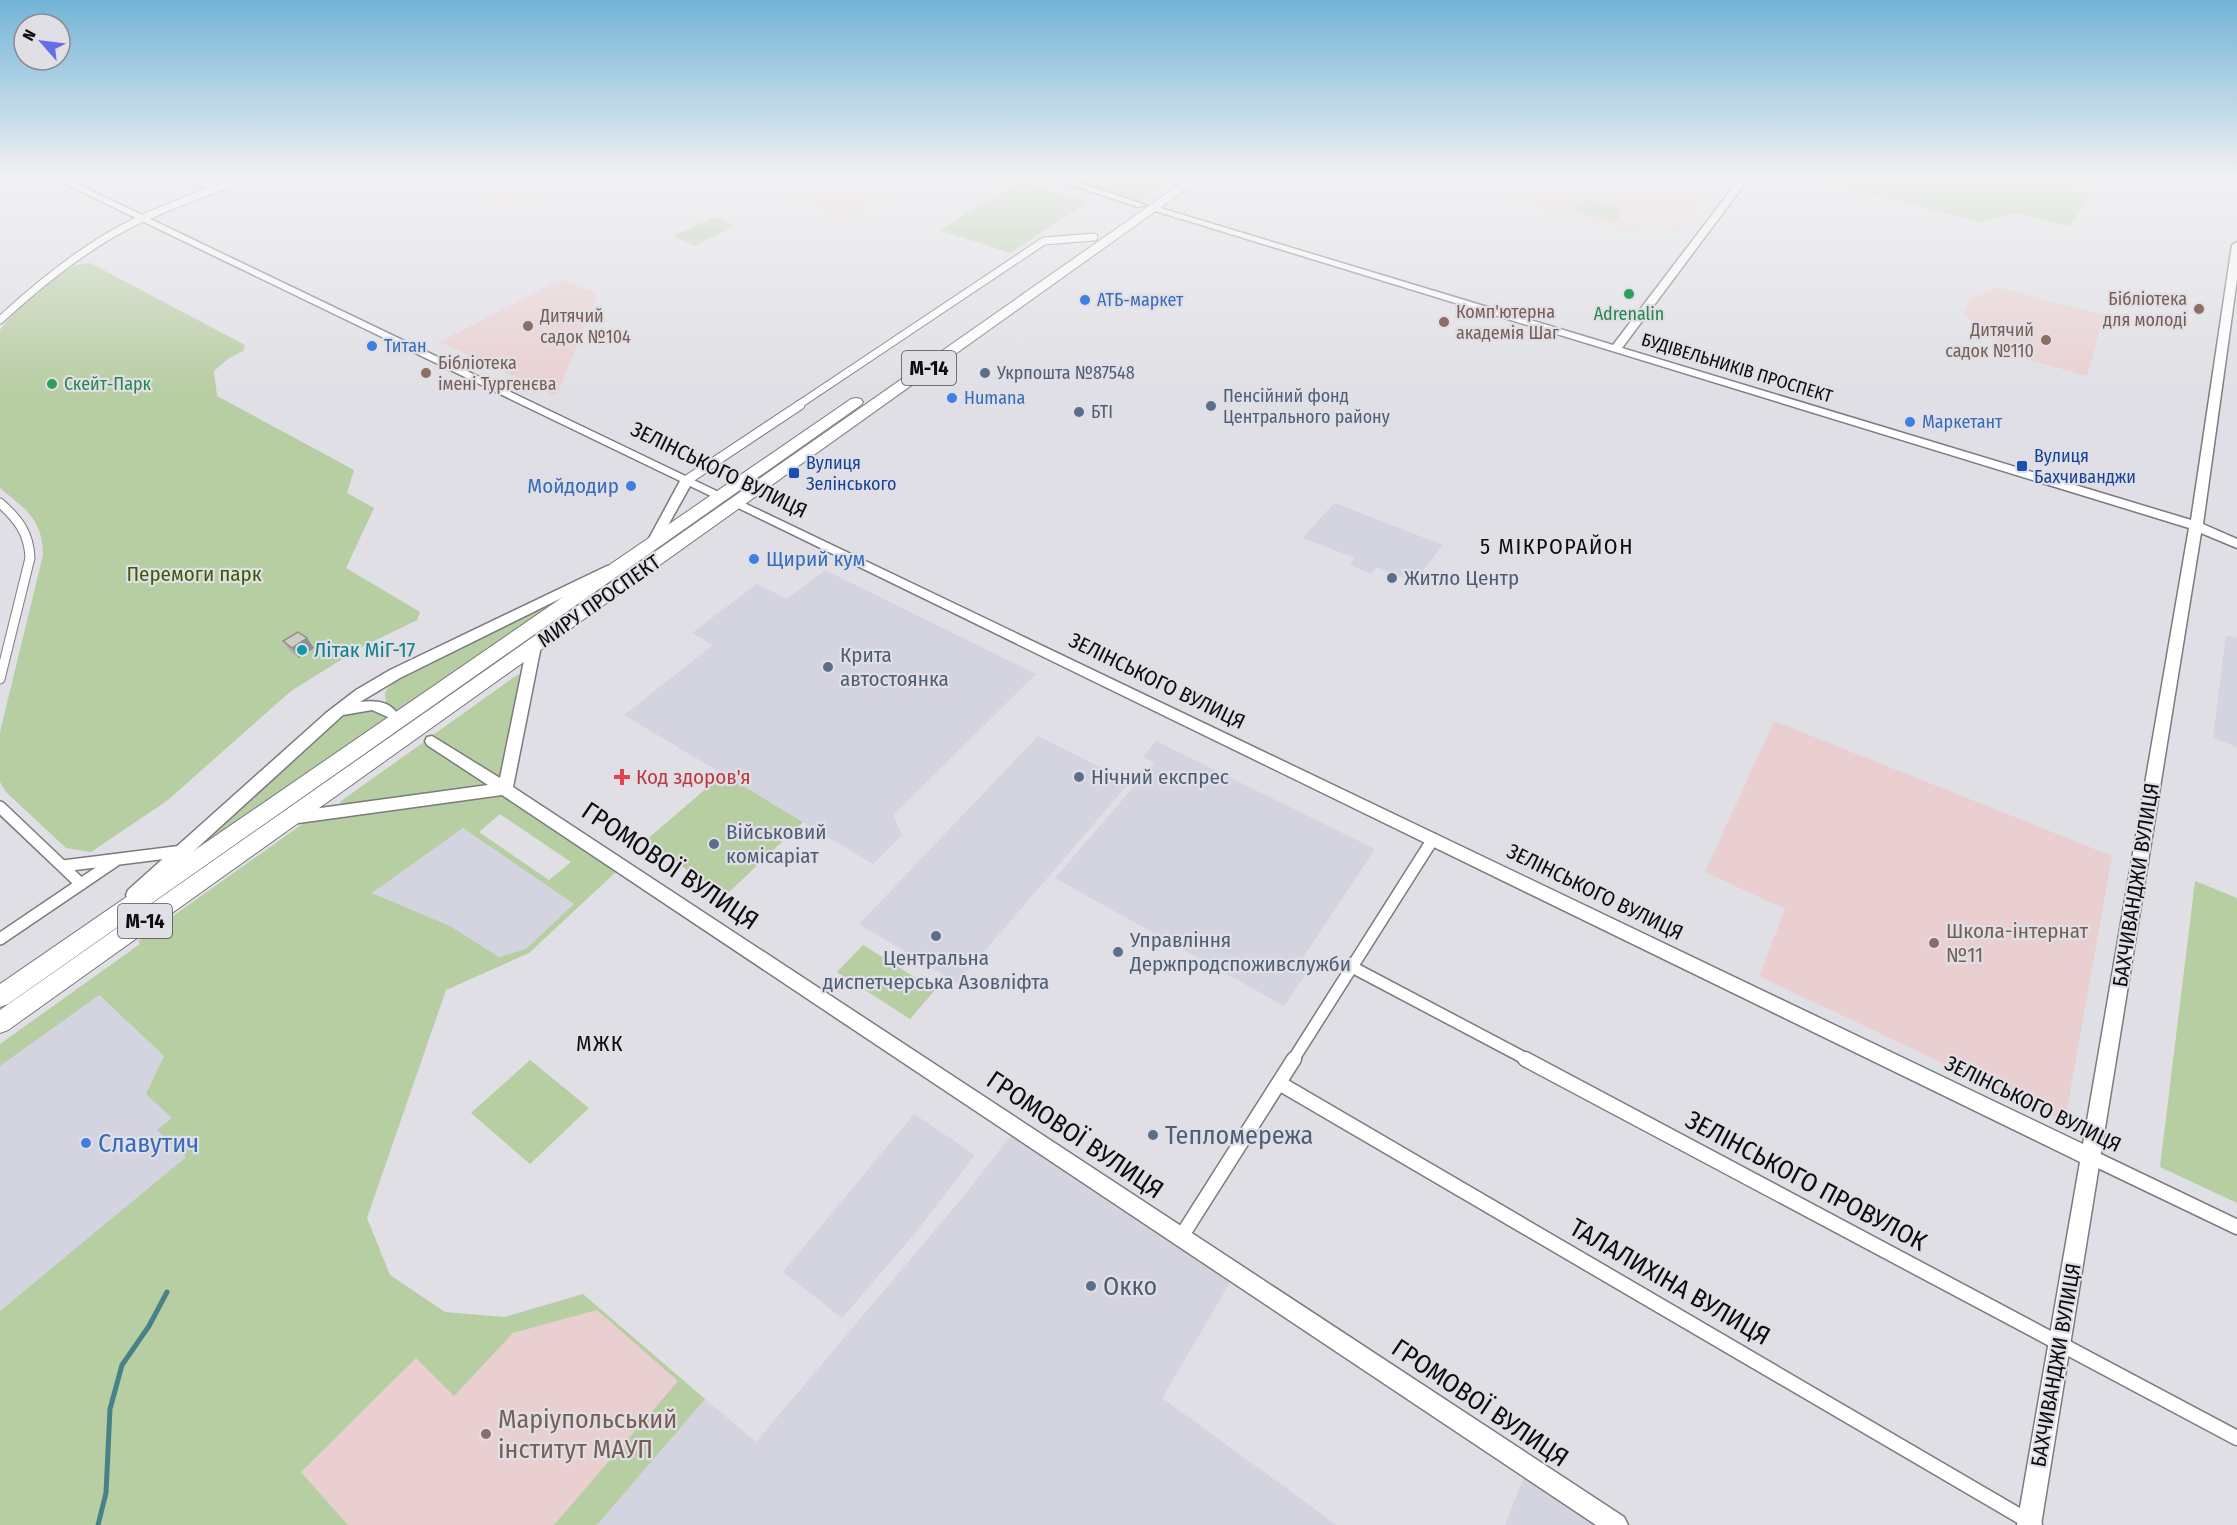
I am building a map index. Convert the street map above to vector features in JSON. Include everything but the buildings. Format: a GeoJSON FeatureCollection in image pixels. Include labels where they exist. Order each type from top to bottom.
{"type":"FeatureCollection","features":[{"type":"Feature","properties":{"kind":"highway","name":"МИРУ ПРОСПЕКТ"},"geometry":{"type":"LineString","coordinates":[[0,1023],[534,646],[729,500],[1077,249]]}},
{"type":"Feature","properties":{"kind":"highway","name":"МИРУ ПРОСПЕКТ"},"geometry":{"type":"LineString","coordinates":[[0,998],[652,544],[729,500],[1087,249]]}},
{"type":"Feature","properties":{"kind":"street"},"geometry":{"type":"LineString","coordinates":[[0,320],[41,284],[90,249]]}},
{"type":"Feature","properties":{"kind":"street","name":"ЗЕЛІНСЬКОГО ВУЛИЦЯ"},"geometry":{"type":"LineString","coordinates":[[204,249],[2237,1227]]}},
{"type":"Feature","properties":{"kind":"street"},"geometry":{"type":"LineString","coordinates":[[652,544],[687,480],[1032,249]]}},
{"type":"Feature","properties":{"kind":"street","name":"БУДІВЕЛЬНИКІВ ПРОСПЕКТ"},"geometry":{"type":"LineString","coordinates":[[1285,249],[2196,526],[2237,544]]}},
{"type":"Feature","properties":{"kind":"street"},"geometry":{"type":"LineString","coordinates":[[1615,350],[1691,249]]}},
{"type":"Feature","properties":{"kind":"street","name":"БАХЧИВАНДЖИ ВУЛИЦЯ"},"geometry":{"type":"LineString","coordinates":[[2031,1524],[2196,526],[2236,249]]}},
{"type":"Feature","properties":{"kind":"street"},"geometry":{"type":"LineString","coordinates":[[0,503],[26,528],[31,544],[30,558],[0,679]]}},
{"type":"Feature","properties":{"kind":"street"},"geometry":{"type":"LineString","coordinates":[[89,935],[331,717],[362,694],[395,674],[634,557]]}},
{"type":"Feature","properties":{"kind":"street"},"geometry":{"type":"LineString","coordinates":[[291,818],[505,789],[534,646]]}},
{"type":"Feature","properties":{"kind":"street"},"geometry":{"type":"LineString","coordinates":[[331,717],[360,706],[385,710],[379,693],[385,683],[395,674]]}},
{"type":"Feature","properties":{"kind":"street","name":"ГРОМОВОЇ ВУЛИЦЯ"},"geometry":{"type":"LineString","coordinates":[[432,741],[1616,1525]]}},
{"type":"Feature","properties":{"kind":"street"},"geometry":{"type":"LineString","coordinates":[[0,807],[81,884]]}},
{"type":"Feature","properties":{"kind":"street"},"geometry":{"type":"LineString","coordinates":[[1181,1237],[1433,839]]}},
{"type":"Feature","properties":{"kind":"street"},"geometry":{"type":"LineString","coordinates":[[63,866],[216,847]]}},
{"type":"Feature","properties":{"kind":"street"},"geometry":{"type":"LineString","coordinates":[[0,939],[117,860]]}},
{"type":"Feature","properties":{"kind":"street","name":"ЗЕЛІНСЬКОГО ПРОВУЛОК"},"geometry":{"type":"LineString","coordinates":[[1352,967],[2237,1438]]}},
{"type":"Feature","properties":{"kind":"street","name":"ТАЛАЛИХІНА ВУЛИЦЯ"},"geometry":{"type":"LineString","coordinates":[[1279,1083],[2031,1524]]}},
{"type":"Feature","properties":{"kind":"shaded area","name":"Дитячий садок №104"},"geometry":{"type":"Polygon","coordinates":[[[561,279],[598,294],[558,392],[554,395],[440,342],[561,279]]]}},
{"type":"Feature","properties":{"kind":"shaded area","name":"Дитячий садок №110"},"geometry":{"type":"Polygon","coordinates":[[[1997,287],[2104,315],[2087,376],[2011,355],[1964,314],[1970,298],[1997,287]]]}},
{"type":"Feature","properties":{"kind":"shaded area"},"geometry":{"type":"Polygon","coordinates":[[[1334,503],[1443,545],[1414,582],[1376,567],[1371,574],[1350,565],[1355,558],[1303,538],[1334,503]]]}},
{"type":"Feature","properties":{"kind":"shaded area"},"geometry":{"type":"Polygon","coordinates":[[[825,570],[1036,674],[893,815],[902,835],[873,864],[624,715],[713,645],[692,633],[757,584],[787,599],[825,570]]]}},
{"type":"Feature","properties":{"kind":"shaded area"},"geometry":{"type":"Polygon","coordinates":[[[2226,635],[2237,638],[2237,747],[2213,738],[2226,635]]]}},
{"type":"Feature","properties":{"kind":"shaded area","name":"Школа-інтернат №11"},"geometry":{"type":"Polygon","coordinates":[[[1774,721],[2112,856],[2065,1121],[1759,976],[1785,909],[1705,872],[1774,721]]]}},
{"type":"Feature","properties":{"kind":"shaded area"},"geometry":{"type":"Polygon","coordinates":[[[1038,736],[1130,782],[957,983],[859,924],[1038,736]]]}},
{"type":"Feature","properties":{"kind":"shaded area"},"geometry":{"type":"Polygon","coordinates":[[[1156,741],[1375,849],[1300,962],[1310,968],[1284,1006],[1055,878],[1154,763],[1143,757],[1156,741]]]}},
{"type":"Feature","properties":{"kind":"shaded area"},"geometry":{"type":"Polygon","coordinates":[[[463,828],[575,904],[526,949],[499,957],[450,926],[372,893],[463,828]]]}},
{"type":"Feature","properties":{"kind":"shaded area","name":"Славутич"},"geometry":{"type":"Polygon","coordinates":[[[98,995],[164,1056],[172,1118],[158,1130],[186,1157],[0,1311],[0,1066],[98,995]]]}},
{"type":"Feature","properties":{"kind":"shaded area"},"geometry":{"type":"Polygon","coordinates":[[[914,1114],[975,1155],[916,1232],[842,1318],[783,1272],[914,1114]]]}},
{"type":"Feature","properties":{"kind":"shaded area"},"geometry":{"type":"Polygon","coordinates":[[[1012,1134],[1231,1281],[1162,1398],[1337,1525],[597,1525],[705,1399],[756,1442],[968,1191],[1012,1134]]]}},
{"type":"Feature","properties":{"kind":"shaded area","name":"Маріупольський інститут МАУП"},"geometry":{"type":"Polygon","coordinates":[[[597,1310],[679,1381],[554,1525],[348,1525],[301,1472],[416,1357],[454,1395],[513,1333],[597,1310]]]}},
{"type":"Feature","properties":{"kind":"shaded area"},"geometry":{"type":"Polygon","coordinates":[[[1524,1477],[1596,1525],[1505,1525],[1524,1477]]]}},
{"type":"Feature","properties":{"kind":"green space"},"geometry":{"type":"Polygon","coordinates":[[[998,249],[1016,249],[1010,253],[998,249]]]}},
{"type":"Feature","properties":{"kind":"green space","name":"Перемоги парк"},"geometry":{"type":"Polygon","coordinates":[[[90,263],[245,345],[243,351],[228,359],[214,371],[217,396],[354,470],[347,493],[374,508],[346,568],[420,612],[417,620],[360,648],[291,691],[168,800],[91,852],[66,848],[6,792],[0,782],[0,732],[43,555],[40,532],[31,516],[0,488],[0,330],[47,284],[76,265],[90,263]]]}},
{"type":"Feature","properties":{"kind":"green space"},"geometry":{"type":"Polygon","coordinates":[[[580,586],[397,712],[386,704],[385,692],[394,680],[580,586]]]}},
{"type":"Feature","properties":{"kind":"green space"},"geometry":{"type":"Polygon","coordinates":[[[517,675],[524,675],[501,780],[433,735],[517,675]]]}},
{"type":"Feature","properties":{"kind":"green space"},"geometry":{"type":"Polygon","coordinates":[[[371,709],[389,718],[206,845],[194,846],[340,716],[352,711],[371,709]]]}},
{"type":"Feature","properties":{"kind":"green space"},"geometry":{"type":"Polygon","coordinates":[[[424,742],[490,786],[339,807],[341,801],[424,742]]]}},
{"type":"Feature","properties":{"kind":"green space"},"geometry":{"type":"Polygon","coordinates":[[[723,774],[803,822],[726,895],[644,842],[723,774]]]}},
{"type":"Feature","properties":{"kind":"green space"},"geometry":{"type":"Polygon","coordinates":[[[503,794],[617,871],[529,953],[446,990],[367,1218],[390,1275],[445,1312],[505,1317],[583,1294],[705,1399],[597,1525],[554,1525],[678,1381],[597,1310],[513,1333],[454,1396],[416,1358],[301,1472],[348,1525],[0,1525],[0,1311],[186,1157],[157,1130],[172,1118],[146,1094],[164,1056],[99,995],[0,1066],[0,1044],[140,944],[138,941],[308,820],[503,794]],[[500,814],[479,832],[549,880],[571,862],[500,814]],[[463,828],[372,893],[450,926],[499,957],[526,949],[574,904],[463,828]]]}},
{"type":"Feature","properties":{"kind":"green space"},"geometry":{"type":"Polygon","coordinates":[[[2195,881],[2237,898],[2237,1203],[2160,1167],[2195,881]]]}},
{"type":"Feature","properties":{"kind":"green space"},"geometry":{"type":"Polygon","coordinates":[[[863,945],[935,990],[910,1019],[837,972],[863,945]]]}},
{"type":"Feature","properties":{"kind":"green space"},"geometry":{"type":"Polygon","coordinates":[[[530,1060],[589,1108],[530,1164],[471,1113],[530,1060]]]}},
{"type":"Feature","properties":{"kind":"waterway"},"geometry":{"type":"LineString","coordinates":[[98,1525],[106,1493],[110,1409],[122,1365],[149,1326],[167,1292]]}},
{"type":"Feature","properties":{"kind":"place","name":"Adrenalin"},"geometry":{"type":"Point","coordinates":[1629,294]}},
{"type":"Feature","properties":{"kind":"place","name":"АТБ-маркет"},"geometry":{"type":"Point","coordinates":[1085,300]}},
{"type":"Feature","properties":{"kind":"place","name":"Бібліотека для молоді"},"geometry":{"type":"Point","coordinates":[2199,309]}},
{"type":"Feature","properties":{"kind":"place","name":"Комп'ютерна академія Шаг"},"geometry":{"type":"Point","coordinates":[1444,322]}},
{"type":"Feature","properties":{"kind":"place","name":"Дитячий садок №104"},"geometry":{"type":"Point","coordinates":[528,326]}},
{"type":"Feature","properties":{"kind":"place","name":"Дитячий садок №110"},"geometry":{"type":"Point","coordinates":[2046,340]}},
{"type":"Feature","properties":{"kind":"place","name":"Титан"},"geometry":{"type":"Point","coordinates":[372,346]}},
{"type":"Feature","properties":{"kind":"place","name":"Бібліотека імені Тургенєва"},"geometry":{"type":"Point","coordinates":[426,373]}},
{"type":"Feature","properties":{"kind":"place","name":"Укрпошта №87548"},"geometry":{"type":"Point","coordinates":[985,373]}},
{"type":"Feature","properties":{"kind":"place","name":"Скейт-Парк"},"geometry":{"type":"Point","coordinates":[52,384]}},
{"type":"Feature","properties":{"kind":"place","name":"Humana"},"geometry":{"type":"Point","coordinates":[952,398]}},
{"type":"Feature","properties":{"kind":"place","name":"Пенсійний фонд Центрального району"},"geometry":{"type":"Point","coordinates":[1211,406]}},
{"type":"Feature","properties":{"kind":"place","name":"БТІ"},"geometry":{"type":"Point","coordinates":[1079,412]}},
{"type":"Feature","properties":{"kind":"place","name":"Маркетант"},"geometry":{"type":"Point","coordinates":[1910,422]}},
{"type":"Feature","properties":{"kind":"place","name":"Вулиця Бахчиванджи"},"geometry":{"type":"Point","coordinates":[2022,466]}},
{"type":"Feature","properties":{"kind":"place","name":"Вулиця Зелінського"},"geometry":{"type":"Point","coordinates":[794,473]}},
{"type":"Feature","properties":{"kind":"place","name":"Мойдодир"},"geometry":{"type":"Point","coordinates":[631,486]}},
{"type":"Feature","properties":{"kind":"place","name":"Щирий кум"},"geometry":{"type":"Point","coordinates":[754,559]}},
{"type":"Feature","properties":{"kind":"place","name":"Житло Центр"},"geometry":{"type":"Point","coordinates":[1392,578]}},
{"type":"Feature","properties":{"kind":"place","name":"Літак МіГ-17"},"geometry":{"type":"Point","coordinates":[302,650]}},
{"type":"Feature","properties":{"kind":"place","name":"Крита автостоянка"},"geometry":{"type":"Point","coordinates":[828,667]}},
{"type":"Feature","properties":{"kind":"place","name":"Код здоров'я"},"geometry":{"type":"Point","coordinates":[622,777]}},
{"type":"Feature","properties":{"kind":"place","name":"Нічний експрес"},"geometry":{"type":"Point","coordinates":[1079,777]}},
{"type":"Feature","properties":{"kind":"place","name":"Військовий комісаріат"},"geometry":{"type":"Point","coordinates":[714,844]}},
{"type":"Feature","properties":{"kind":"place","name":"Центральна диспетчерська Азовліфта"},"geometry":{"type":"Point","coordinates":[936,936]}},
{"type":"Feature","properties":{"kind":"place","name":"Школа-інтернат №11"},"geometry":{"type":"Point","coordinates":[1934,943]}},
{"type":"Feature","properties":{"kind":"place","name":"Управління Держпродспоживслужби"},"geometry":{"type":"Point","coordinates":[1118,952]}},
{"type":"Feature","properties":{"kind":"place","name":"Тепломережа"},"geometry":{"type":"Point","coordinates":[1153,1135]}},
{"type":"Feature","properties":{"kind":"place","name":"Славутич"},"geometry":{"type":"Point","coordinates":[86,1143]}},
{"type":"Feature","properties":{"kind":"place","name":"Окко"},"geometry":{"type":"Point","coordinates":[1091,1286]}},
{"type":"Feature","properties":{"kind":"place","name":"Маріупольський інститут МАУП"},"geometry":{"type":"Point","coordinates":[486,1434]}},
{"type":"Feature","properties":{"kind":"district","name":"5 МІКРОРАЙОН"},"geometry":{"type":"Point","coordinates":[1557,546]}},
{"type":"Feature","properties":{"kind":"district","name":"МЖК"},"geometry":{"type":"Point","coordinates":[600,1043]}}]}
